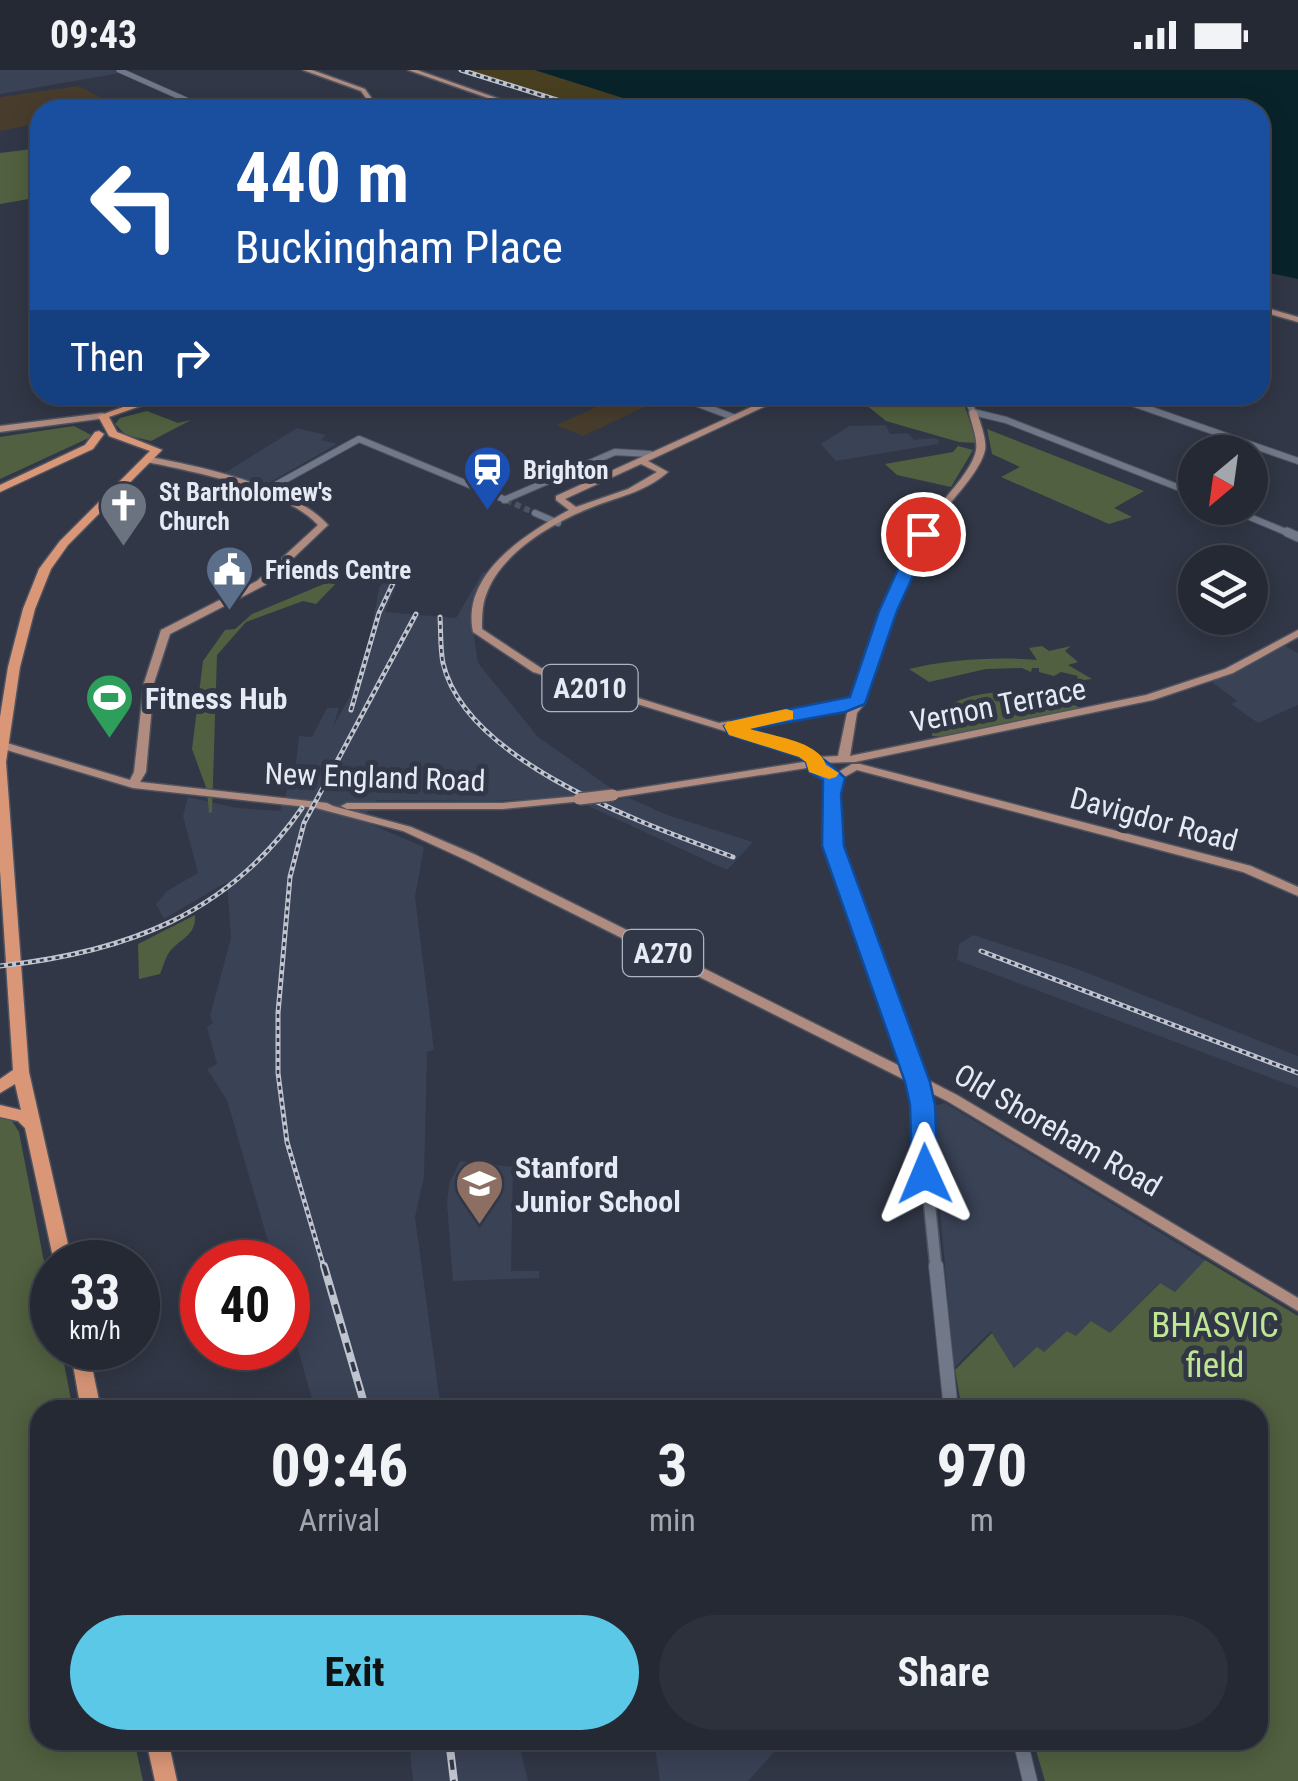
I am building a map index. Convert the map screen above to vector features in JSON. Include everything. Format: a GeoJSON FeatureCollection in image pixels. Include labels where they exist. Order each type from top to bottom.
{"type":"FeatureCollection","features":[{"type":"Feature","properties":{"kind":"highway"},"geometry":{"type":"LineString","coordinates":[[96,415],[144,405]]}},
{"type":"Feature","properties":{"kind":"highway"},"geometry":{"type":"LineString","coordinates":[[96,415],[100,434]]}},
{"type":"Feature","properties":{"kind":"highway"},"geometry":{"type":"LineString","coordinates":[[96,415],[114,434],[152,452]]}},
{"type":"Feature","properties":{"kind":"highway"},"geometry":{"type":"LineString","coordinates":[[100,434],[152,452]]}},
{"type":"Feature","properties":{"kind":"highway"},"geometry":{"type":"LineString","coordinates":[[0,489],[89,447],[100,434]]}},
{"type":"Feature","properties":{"kind":"highway"},"geometry":{"type":"LineString","coordinates":[[58,1240],[21,1072],[1,752],[7,720],[2,718],[28,609],[45,569],[73,533],[152,452]]}},
{"type":"Feature","properties":{"kind":"highway"},"geometry":{"type":"LineString","coordinates":[[0,1087],[21,1072]]}},
{"type":"Feature","properties":{"kind":"highway"},"geometry":{"type":"LineString","coordinates":[[0,1111],[24,1118],[33,1126]]}},
{"type":"Feature","properties":{"kind":"highway"},"geometry":{"type":"LineString","coordinates":[[83,1370],[89,1400]]}},
{"type":"Feature","properties":{"kind":"highway"},"geometry":{"type":"LineString","coordinates":[[159,1750],[166,1781]]}},
{"type":"Feature","properties":{"kind":"main road"},"geometry":{"type":"LineString","coordinates":[[307,70],[362,90],[373,100]]}},
{"type":"Feature","properties":{"kind":"main road"},"geometry":{"type":"LineString","coordinates":[[411,70],[499,100]]}},
{"type":"Feature","properties":{"kind":"main road"},"geometry":{"type":"LineString","coordinates":[[1270,314],[1298,322]]}},
{"type":"Feature","properties":{"kind":"main road"},"geometry":{"type":"LineString","coordinates":[[574,510],[559,499],[761,405]]}},
{"type":"Feature","properties":{"kind":"main road"},"geometry":{"type":"LineString","coordinates":[[917,1082],[833,846],[830,794],[822,768],[851,762],[849,710],[857,710],[908,563],[927,526],[973,467],[981,448],[973,412]]}},
{"type":"Feature","properties":{"kind":"main road"},"geometry":{"type":"LineString","coordinates":[[0,429],[96,415]]}},
{"type":"Feature","properties":{"kind":"main road"},"geometry":{"type":"LineString","coordinates":[[129,784],[140,772],[150,679],[161,640],[169,629],[261,582],[321,529],[322,520],[263,492],[152,452]]}},
{"type":"Feature","properties":{"kind":"main road","name":"A2010"},"geometry":{"type":"LineString","coordinates":[[645,457],[663,472],[608,500],[574,510],[520,546],[491,575],[478,599],[476,626],[486,638],[537,670],[716,725],[737,727],[849,710]]}},
{"type":"Feature","properties":{"kind":"main road","name":"Vernon Terrace"},"geometry":{"type":"LineString","coordinates":[[822,768],[1149,698],[1229,671],[1298,633]]}},
{"type":"Feature","properties":{"kind":"main road","name":"A2010"},"geometry":{"type":"LineString","coordinates":[[737,727],[794,749],[822,768]]}},
{"type":"Feature","properties":{"kind":"main road","name":"New England Road"},"geometry":{"type":"LineString","coordinates":[[1,752],[48,761],[77,775],[129,784],[320,806],[504,806],[822,768]]}},
{"type":"Feature","properties":{"kind":"main road","name":"Davigdor Road"},"geometry":{"type":"LineString","coordinates":[[851,762],[1247,869],[1298,892]]}},
{"type":"Feature","properties":{"kind":"main road","name":"Old Shoreham Road"},"geometry":{"type":"LineString","coordinates":[[320,806],[406,829],[660,950],[726,988],[945,1094],[1298,1305]]}},
{"type":"Feature","properties":{"kind":"main road","name":"Old Shoreham Road"},"geometry":{"type":"LineString","coordinates":[[385,806],[406,829]]}},
{"type":"Feature","properties":{"kind":"street"},"geometry":{"type":"LineString","coordinates":[[120,70],[185,100]]}},
{"type":"Feature","properties":{"kind":"street"},"geometry":{"type":"LineString","coordinates":[[180,98],[184,100]]}},
{"type":"Feature","properties":{"kind":"street"},"geometry":{"type":"LineString","coordinates":[[701,405],[733,417]]}},
{"type":"Feature","properties":{"kind":"street"},"geometry":{"type":"LineString","coordinates":[[970,405],[973,412],[1006,420],[1178,487]]}},
{"type":"Feature","properties":{"kind":"street"},"geometry":{"type":"LineString","coordinates":[[1138,405],[1298,460]]}},
{"type":"Feature","properties":{"kind":"street"},"geometry":{"type":"LineString","coordinates":[[263,492],[358,439],[505,500],[615,452],[645,457]]}},
{"type":"Feature","properties":{"kind":"street"},"geometry":{"type":"LineString","coordinates":[[535,513],[558,523]]}},
{"type":"Feature","properties":{"kind":"street"},"geometry":{"type":"LineString","coordinates":[[1268,524],[1298,538]]}},
{"type":"Feature","properties":{"kind":"street"},"geometry":{"type":"LineString","coordinates":[[917,1082],[950,1400]]}},
{"type":"Feature","properties":{"kind":"street"},"geometry":{"type":"LineString","coordinates":[[922,1105],[945,1094]]}},
{"type":"Feature","properties":{"kind":"street"},"geometry":{"type":"LineString","coordinates":[[1022,1750],[1030,1781]]}},
{"type":"Feature","properties":{"kind":"shaded area"},"geometry":{"type":"Polygon","coordinates":[[[0,70],[115,70],[120,73],[0,94],[0,70]]]}},
{"type":"Feature","properties":{"kind":"shaded area"},"geometry":{"type":"Polygon","coordinates":[[[535,70],[1298,70],[1298,279],[1270,273],[1270,100],[630,100],[535,70]]]}},
{"type":"Feature","properties":{"kind":"shaded area"},"geometry":{"type":"Polygon","coordinates":[[[79,86],[105,100],[30,100],[30,125],[0,131],[0,97],[79,86]]]}},
{"type":"Feature","properties":{"kind":"shaded area"},"geometry":{"type":"Polygon","coordinates":[[[601,405],[649,405],[583,436],[556,425],[601,405]]]}},
{"type":"Feature","properties":{"kind":"shaded area"},"geometry":{"type":"Polygon","coordinates":[[[886,425],[890,434],[908,433],[914,440],[933,438],[939,440],[938,444],[836,461],[821,444],[849,426],[886,425]]]}},
{"type":"Feature","properties":{"kind":"shaded area"},"geometry":{"type":"Polygon","coordinates":[[[297,428],[326,435],[321,440],[337,444],[267,484],[223,474],[297,428]]]}},
{"type":"Feature","properties":{"kind":"shaded area"},"geometry":{"type":"Polygon","coordinates":[[[483,572],[487,572],[470,610],[478,663],[538,737],[611,788],[575,796],[494,801],[377,800],[361,820],[424,847],[415,897],[434,1050],[427,1052],[424,1177],[415,1217],[440,1400],[312,1400],[304,1370],[310,1370],[310,1240],[268,1240],[227,1100],[207,1069],[217,1064],[207,1027],[213,1023],[210,1016],[231,938],[227,882],[164,919],[156,904],[167,891],[198,873],[183,816],[188,797],[237,808],[280,811],[287,790],[282,776],[296,763],[299,736],[312,737],[327,708],[339,708],[333,727],[350,696],[369,641],[379,588],[386,578],[399,579],[385,612],[456,618],[483,572]]]}},
{"type":"Feature","properties":{"kind":"shaded area"},"geometry":{"type":"Polygon","coordinates":[[[1285,646],[1298,653],[1298,705],[1258,723],[1231,704],[1237,701],[1212,682],[1285,646]]]}},
{"type":"Feature","properties":{"kind":"shaded area"},"geometry":{"type":"Polygon","coordinates":[[[629,798],[667,815],[753,842],[727,870],[584,804],[629,798]]]}},
{"type":"Feature","properties":{"kind":"shaded area"},"geometry":{"type":"Polygon","coordinates":[[[973,935],[1075,968],[1298,1056],[1298,1088],[957,960],[959,944],[973,935]]]}},
{"type":"Feature","properties":{"kind":"shaded area"},"geometry":{"type":"Polygon","coordinates":[[[945,1103],[1205,1260],[1175,1292],[1159,1283],[1110,1333],[1075,1336],[1067,1331],[1044,1352],[1036,1348],[1014,1368],[991,1331],[954,1368],[931,1107],[945,1103]]]}},
{"type":"Feature","properties":{"kind":"shaded area","name":"Stanford Junior School"},"geometry":{"type":"Polygon","coordinates":[[[460,1161],[513,1167],[511,1271],[539,1271],[539,1278],[453,1281],[447,1203],[449,1184],[460,1161]]]}},
{"type":"Feature","properties":{"kind":"shaded area"},"geometry":{"type":"Polygon","coordinates":[[[410,1750],[520,1750],[528,1781],[413,1781],[410,1750]]]}},
{"type":"Feature","properties":{"kind":"shaded area"},"geometry":{"type":"Polygon","coordinates":[[[655,1750],[776,1750],[748,1781],[660,1781],[655,1750]]]}},
{"type":"Feature","properties":{"kind":"green space"},"geometry":{"type":"Polygon","coordinates":[[[30,149],[30,199],[0,204],[0,153],[30,149]]]}},
{"type":"Feature","properties":{"kind":"green space"},"geometry":{"type":"Polygon","coordinates":[[[866,405],[964,405],[977,443],[959,442],[886,421],[866,405]]]}},
{"type":"Feature","properties":{"kind":"green space"},"geometry":{"type":"Polygon","coordinates":[[[147,411],[178,423],[191,420],[151,441],[126,435],[115,424],[120,418],[147,411]]]}},
{"type":"Feature","properties":{"kind":"green space"},"geometry":{"type":"Polygon","coordinates":[[[74,426],[93,436],[0,479],[0,437],[74,426]]]}},
{"type":"Feature","properties":{"kind":"green space"},"geometry":{"type":"Polygon","coordinates":[[[987,429],[1144,491],[1114,508],[1132,517],[1109,524],[1001,477],[1020,467],[992,454],[987,429]]]}},
{"type":"Feature","properties":{"kind":"green space"},"geometry":{"type":"Polygon","coordinates":[[[958,446],[973,450],[951,487],[897,475],[885,464],[953,452],[958,446]]]}},
{"type":"Feature","properties":{"kind":"green space"},"geometry":{"type":"Polygon","coordinates":[[[343,576],[316,604],[303,601],[246,622],[217,655],[209,813],[207,790],[192,749],[203,661],[225,630],[235,629],[252,614],[343,576]]]}},
{"type":"Feature","properties":{"kind":"green space"},"geometry":{"type":"Polygon","coordinates":[[[1042,646],[1049,651],[1071,646],[1065,651],[1078,662],[1068,665],[1092,679],[1076,681],[1078,676],[1061,672],[1054,676],[1039,672],[1039,668],[1032,668],[1031,672],[1022,668],[986,669],[929,682],[909,669],[971,660],[1037,660],[1029,648],[1042,646]]]}},
{"type":"Feature","properties":{"kind":"green space"},"geometry":{"type":"Polygon","coordinates":[[[1014,691],[1052,696],[1086,710],[957,736],[932,736],[935,723],[951,705],[988,693],[1014,691]]]}},
{"type":"Feature","properties":{"kind":"green space"},"geometry":{"type":"Polygon","coordinates":[[[195,915],[191,931],[169,952],[160,974],[139,979],[138,944],[195,915]]]}},
{"type":"Feature","properties":{"kind":"green space"},"geometry":{"type":"Polygon","coordinates":[[[0,1115],[9,1116],[19,1132],[40,1240],[30,1240],[30,1370],[65,1370],[71,1400],[30,1400],[30,1750],[136,1750],[143,1781],[0,1781],[0,1115]]]}},
{"type":"Feature","properties":{"kind":"green space","name":"BHASVIC field"},"geometry":{"type":"Polygon","coordinates":[[[1205,1260],[1298,1316],[1298,1781],[1045,1781],[1036,1750],[1268,1750],[1268,1400],[960,1400],[955,1370],[992,1333],[1014,1368],[1037,1347],[1044,1352],[1067,1331],[1076,1336],[1091,1321],[1110,1333],[1160,1283],[1175,1292],[1205,1260]]]}},
{"type":"Feature","properties":{"kind":"sand"},"geometry":{"type":"Polygon","coordinates":[[[466,70],[534,70],[629,100],[556,100],[466,70]]]}},
{"type":"Feature","properties":{"kind":"tunnel"},"geometry":{"type":"LineString","coordinates":[[506,500],[535,513]]}},
{"type":"Feature","properties":{"kind":"railway"},"geometry":{"type":"LineString","coordinates":[[461,70],[557,100]]}},
{"type":"Feature","properties":{"kind":"railway"},"geometry":{"type":"LineString","coordinates":[[351,710],[379,613],[395,579]]}},
{"type":"Feature","properties":{"kind":"railway"},"geometry":{"type":"LineString","coordinates":[[324,1268],[287,1142],[278,1073],[278,1013],[290,877],[304,823],[416,614]]}},
{"type":"Feature","properties":{"kind":"railway"},"geometry":{"type":"LineString","coordinates":[[440,617],[443,663],[459,699],[486,731],[522,760],[565,786],[733,857]]}},
{"type":"Feature","properties":{"kind":"railway"},"geometry":{"type":"LineString","coordinates":[[0,966],[90,950],[170,922],[241,876],[273,845],[302,808]]}},
{"type":"Feature","properties":{"kind":"railway"},"geometry":{"type":"LineString","coordinates":[[981,951],[1298,1073]]}},
{"type":"Feature","properties":{"kind":"railway"},"geometry":{"type":"LineString","coordinates":[[324,1266],[363,1400]]}},
{"type":"Feature","properties":{"kind":"railway"},"geometry":{"type":"LineString","coordinates":[[450,1750],[454,1781]]}},
{"type":"Feature","properties":{"kind":"slow traffic"},"geometry":{"type":"LineString","coordinates":[[786,715],[734,726],[736,731],[806,753],[816,760],[816,768],[829,773]]}},
{"type":"Feature","properties":{"kind":"place","name":"Brighton"},"geometry":{"type":"Point","coordinates":[488,512]}},
{"type":"Feature","properties":{"kind":"place","name":"St Bartholomew's Church"},"geometry":{"type":"Point","coordinates":[124,548]}},
{"type":"Feature","properties":{"kind":"place","name":"Friends Centre"},"geometry":{"type":"Point","coordinates":[230,612]}},
{"type":"Feature","properties":{"kind":"place","name":"Fitness Hub"},"geometry":{"type":"Point","coordinates":[110,740]}},
{"type":"Feature","properties":{"kind":"place","name":"Stanford Junior School"},"geometry":{"type":"Point","coordinates":[480,1226]}},
{"type":"Feature","properties":{"kind":"route"},"geometry":{"type":"LineString","coordinates":[[923,534],[888,611],[858,700],[845,706],[734,726],[736,731],[806,753],[816,760],[816,768],[834,778],[830,833],[917,1082],[924,1127],[921,1138],[925,1174]]}}]}
